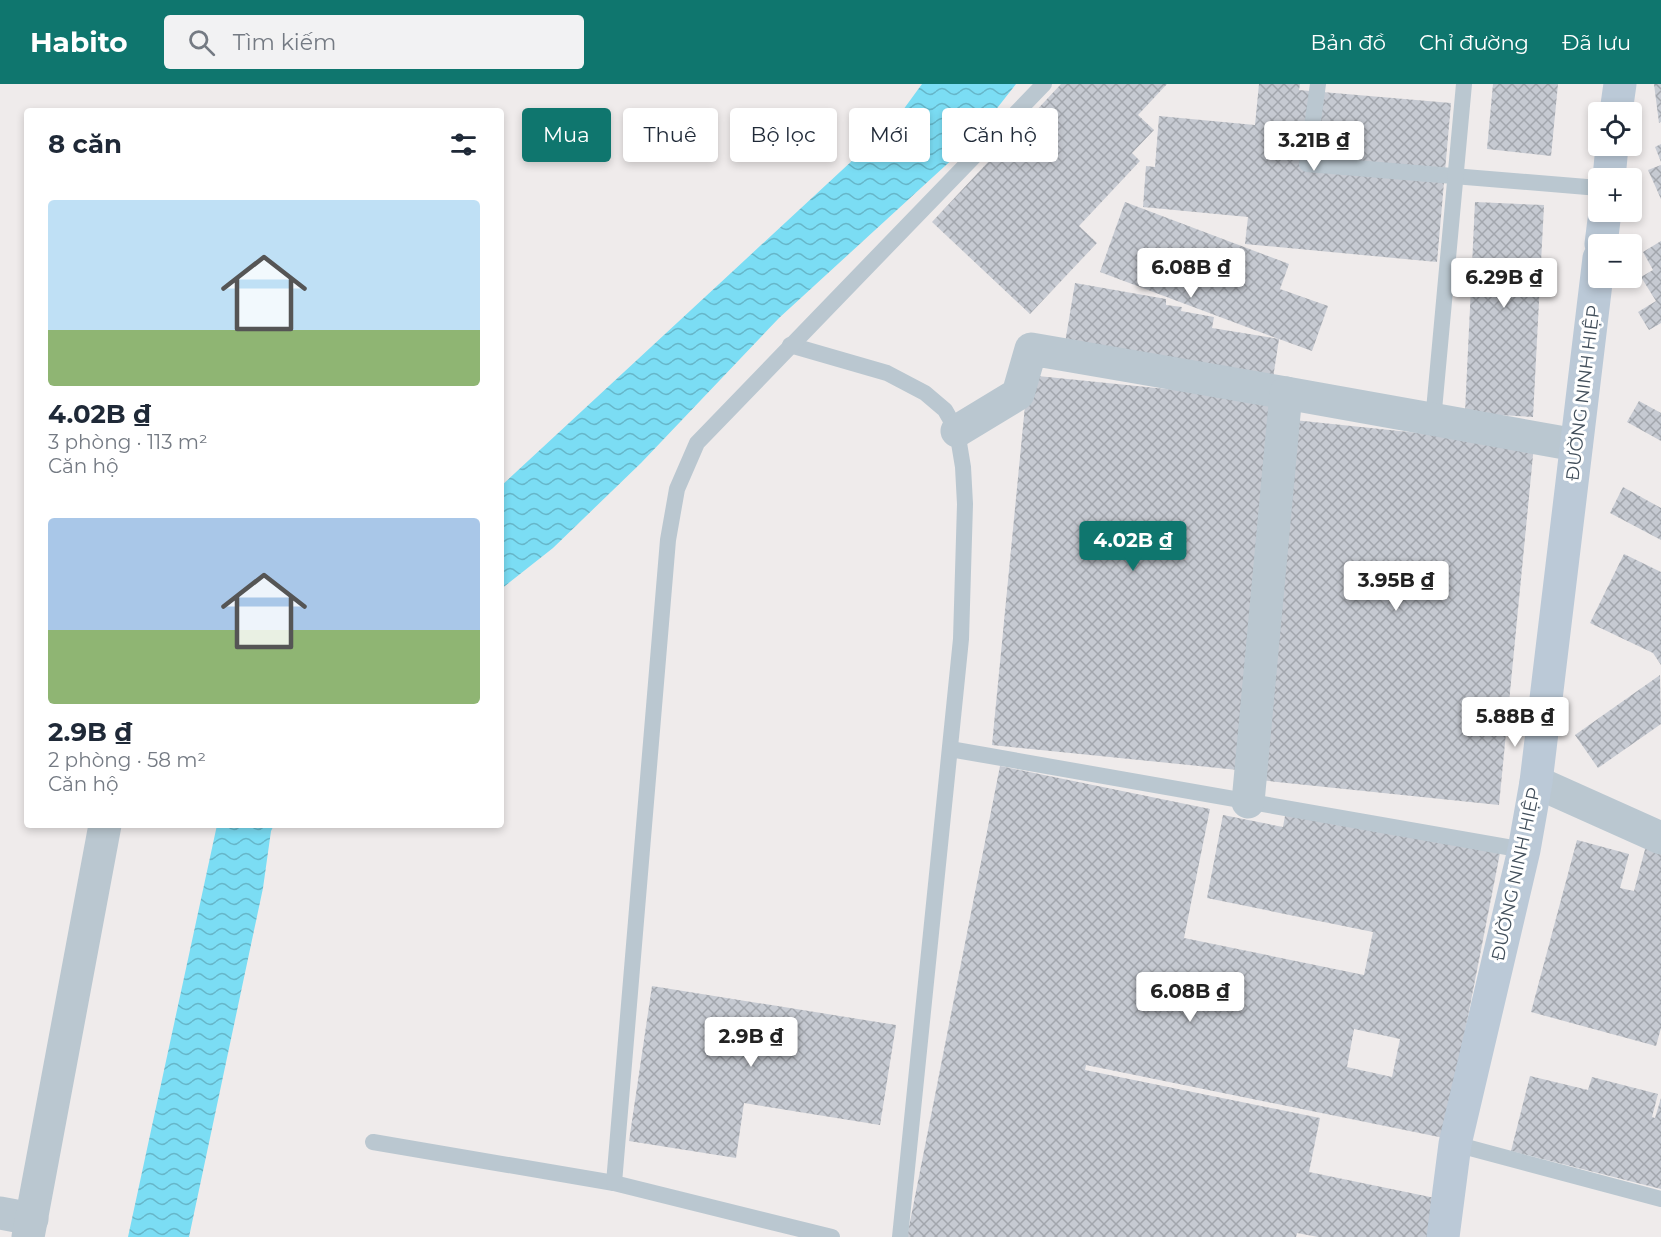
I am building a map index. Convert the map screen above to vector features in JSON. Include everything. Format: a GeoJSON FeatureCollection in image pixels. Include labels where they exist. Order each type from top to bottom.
{"type":"FeatureCollection","features":[{"type":"Feature","properties":{"kind":"main road"},"geometry":{"type":"LineString","coordinates":[[1617,102],[1620,84]]}},
{"type":"Feature","properties":{"kind":"main road","name":"ĐƯỜNG NINH HIỆP"},"geometry":{"type":"LineString","coordinates":[[1443,1237],[1455,1144],[1524,850],[1536,782],[1595,288]]}},
{"type":"Feature","properties":{"kind":"street"},"geometry":{"type":"LineString","coordinates":[[957,431],[1018,394],[1031,349],[1576,445]]}},
{"type":"Feature","properties":{"kind":"street"},"geometry":{"type":"LineString","coordinates":[[1248,802],[1286,393]]}},
{"type":"Feature","properties":{"kind":"street"},"geometry":{"type":"LineString","coordinates":[[1536,782],[1661,838]]}},
{"type":"Feature","properties":{"kind":"street"},"geometry":{"type":"LineString","coordinates":[[0,1213],[30,1228],[104,828]]}},
{"type":"Feature","properties":{"kind":"lane"},"geometry":{"type":"LineString","coordinates":[[614,1183],[668,540],[677,489],[697,443],[1044,84]]}},
{"type":"Feature","properties":{"kind":"lane"},"geometry":{"type":"LineString","coordinates":[[1318,84],[1306,164],[1588,187]]}},
{"type":"Feature","properties":{"kind":"lane"},"geometry":{"type":"LineString","coordinates":[[1433,421],[1464,84]]}},
{"type":"Feature","properties":{"kind":"lane"},"geometry":{"type":"LineString","coordinates":[[790,345],[887,373],[925,393],[945,410],[957,431],[965,504],[961,639],[900,1237]]}},
{"type":"Feature","properties":{"kind":"lane"},"geometry":{"type":"LineString","coordinates":[[950,749],[1524,850]]}},
{"type":"Feature","properties":{"kind":"lane"},"geometry":{"type":"LineString","coordinates":[[373,1142],[614,1183],[832,1237]]}},
{"type":"Feature","properties":{"kind":"lane"},"geometry":{"type":"LineString","coordinates":[[1455,1144],[1661,1199]]}},
{"type":"Feature","properties":{"kind":"water"},"geometry":{"type":"Polygon","coordinates":[[[922,84],[1016,84],[997,108],[942,108],[942,162],[949,162],[779,318],[641,463],[553,548],[504,587],[504,483],[851,162],[930,162],[930,108],[904,108],[922,84]]]}},
{"type":"Feature","properties":{"kind":"water"},"geometry":{"type":"Polygon","coordinates":[[[216,828],[272,828],[263,888],[189,1237],[128,1237],[216,828]]]}},
{"type":"Feature","properties":{"kind":"building"},"geometry":{"type":"Polygon","coordinates":[[[1061,84],[1167,84],[1138,115],[1154,130],[1132,153],[1140,161],[1079,226],[1097,243],[1030,314],[932,222],[988,162],[1058,162],[1058,108],[1039,108],[1061,84]]]}},
{"type":"Feature","properties":{"kind":"building"},"geometry":{"type":"Polygon","coordinates":[[[1259,84],[1300,84],[1299,90],[1451,103],[1437,262],[1245,244],[1248,217],[1143,207],[1146,166],[1155,167],[1159,116],[1255,125],[1259,84]]]}},
{"type":"Feature","properties":{"kind":"building"},"geometry":{"type":"Polygon","coordinates":[[[1493,84],[1558,84],[1551,156],[1487,149],[1493,84]]]}},
{"type":"Feature","properties":{"kind":"building"},"geometry":{"type":"Polygon","coordinates":[[[1654,84],[1661,84],[1661,122],[1659,123],[1654,84]]]}},
{"type":"Feature","properties":{"kind":"building"},"geometry":{"type":"Polygon","coordinates":[[[1661,144],[1661,162],[1655,147],[1661,144]]]}},
{"type":"Feature","properties":{"kind":"building"},"geometry":{"type":"Polygon","coordinates":[[[1661,165],[1661,199],[1648,170],[1661,165]]]}},
{"type":"Feature","properties":{"kind":"building"},"geometry":{"type":"Polygon","coordinates":[[[1125,202],[1289,264],[1280,289],[1328,306],[1312,351],[1100,272],[1125,202]]]}},
{"type":"Feature","properties":{"kind":"building"},"geometry":{"type":"Polygon","coordinates":[[[1475,202],[1544,205],[1533,417],[1465,413],[1475,202]]]}},
{"type":"Feature","properties":{"kind":"building"},"geometry":{"type":"Polygon","coordinates":[[[1661,241],[1661,323],[1649,330],[1638,312],[1656,301],[1642,279],[1653,270],[1643,252],[1661,241]]]}},
{"type":"Feature","properties":{"kind":"building"},"geometry":{"type":"Polygon","coordinates":[[[1075,283],[1166,299],[1166,305],[1182,307],[1181,311],[1214,317],[1212,328],[1279,339],[1273,378],[1065,343],[1075,283]]]}},
{"type":"Feature","properties":{"kind":"building"},"geometry":{"type":"Polygon","coordinates":[[[1028,375],[1274,400],[1238,770],[992,745],[1028,375]]]}},
{"type":"Feature","properties":{"kind":"building"},"geometry":{"type":"Polygon","coordinates":[[[1639,401],[1661,413],[1661,441],[1627,422],[1639,401]]]}},
{"type":"Feature","properties":{"kind":"building"},"geometry":{"type":"Polygon","coordinates":[[[1294,420],[1534,445],[1499,805],[1259,780],[1294,420]]]}},
{"type":"Feature","properties":{"kind":"building"},"geometry":{"type":"Polygon","coordinates":[[[1623,487],[1661,508],[1661,540],[1610,513],[1623,487]]]}},
{"type":"Feature","properties":{"kind":"building"},"geometry":{"type":"Polygon","coordinates":[[[1624,554],[1661,572],[1661,665],[1653,653],[1590,623],[1624,554]]]}},
{"type":"Feature","properties":{"kind":"building"},"geometry":{"type":"Polygon","coordinates":[[[1660,675],[1661,724],[1598,768],[1575,735],[1660,675]]]}},
{"type":"Feature","properties":{"kind":"building"},"geometry":{"type":"Polygon","coordinates":[[[1000,766],[1210,809],[1184,938],[1364,975],[1373,932],[1207,898],[1223,815],[1283,827],[1286,810],[1500,853],[1444,1138],[1086,1065],[1085,1070],[1320,1118],[1309,1172],[1435,1198],[1427,1237],[1318,1237],[1297,1233],[1296,1237],[907,1237],[1000,766]],[[1354,1029],[1347,1067],[1392,1077],[1400,1039],[1354,1029]]]}},
{"type":"Feature","properties":{"kind":"building"},"geometry":{"type":"Polygon","coordinates":[[[1648,838],[1661,842],[1661,1028],[1656,1046],[1531,1012],[1577,840],[1629,854],[1620,888],[1634,891],[1648,838]]]}},
{"type":"Feature","properties":{"kind":"building"},"geometry":{"type":"Polygon","coordinates":[[[652,986],[896,1025],[880,1125],[744,1103],[736,1158],[629,1141],[652,986]]]}},
{"type":"Feature","properties":{"kind":"building"},"geometry":{"type":"Polygon","coordinates":[[[1530,1076],[1588,1090],[1592,1077],[1658,1094],[1652,1117],[1655,1118],[1661,1098],[1661,1189],[1511,1151],[1530,1076]]]}}]}
